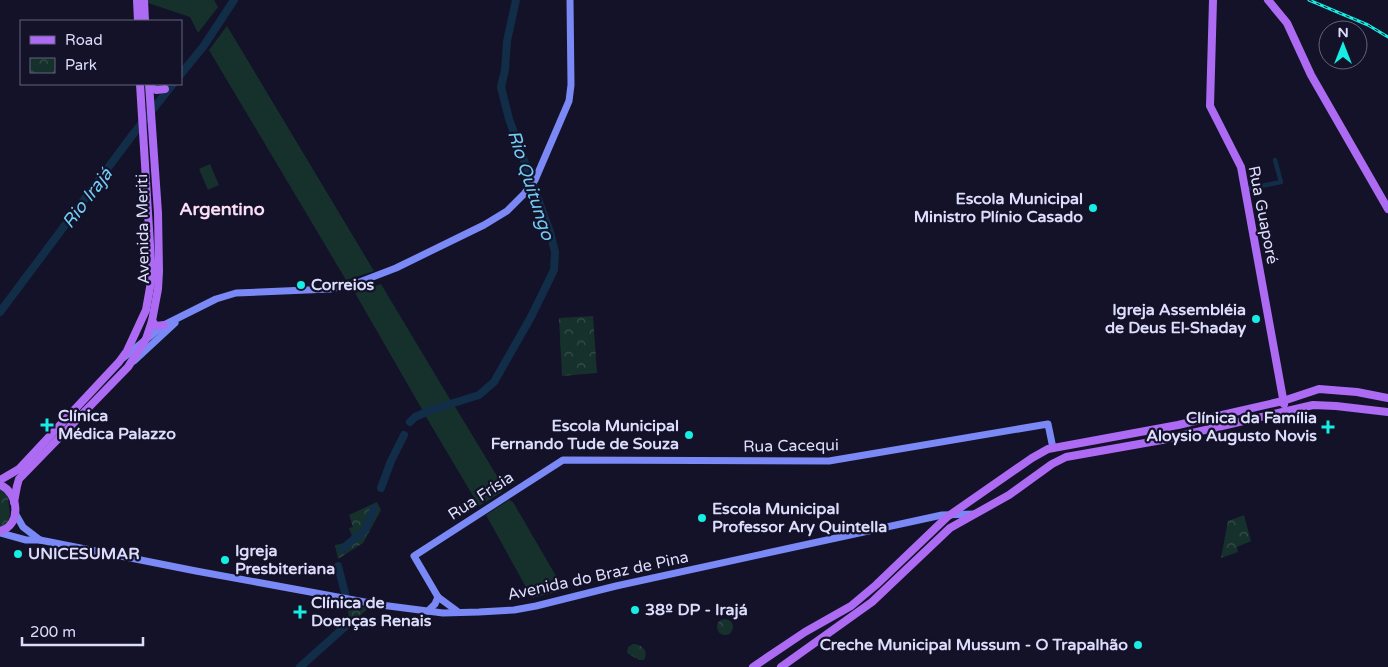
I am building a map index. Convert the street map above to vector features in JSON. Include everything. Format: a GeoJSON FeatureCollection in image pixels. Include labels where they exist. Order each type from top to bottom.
{"type":"FeatureCollection","features":[{"type":"Feature","properties":{"kind":"main road"},"geometry":{"type":"LineString","coordinates":[[137,0],[138,20]]}},
{"type":"Feature","properties":{"kind":"main road"},"geometry":{"type":"LineString","coordinates":[[144,0],[146,20]]}},
{"type":"Feature","properties":{"kind":"main road"},"geometry":{"type":"LineString","coordinates":[[120,362],[164,325],[216,299],[236,293],[330,289],[369,279],[492,222],[507,212],[534,181],[571,96],[570,0]]}},
{"type":"Feature","properties":{"kind":"main road","name":"Rua Guaporé"},"geometry":{"type":"LineString","coordinates":[[1213,0],[1210,106],[1241,167],[1285,411]]}},
{"type":"Feature","properties":{"kind":"main road"},"geometry":{"type":"LineString","coordinates":[[1268,0],[1287,23],[1311,76],[1388,209]]}},
{"type":"Feature","properties":{"kind":"main road","name":"Avenida Meriti"},"geometry":{"type":"LineString","coordinates":[[14,502],[20,478],[128,367],[146,339],[152,321],[159,282],[148,230],[140,85]]}},
{"type":"Feature","properties":{"kind":"main road"},"geometry":{"type":"LineString","coordinates":[[149,86],[156,90],[165,89]]}},
{"type":"Feature","properties":{"kind":"main road","name":"Avenida Meriti"},"geometry":{"type":"LineString","coordinates":[[0,480],[19,469],[120,362],[146,310],[159,246],[149,86]]}},
{"type":"Feature","properties":{"kind":"main road"},"geometry":{"type":"LineString","coordinates":[[148,230],[152,241],[159,246]]}},
{"type":"Feature","properties":{"kind":"main road"},"geometry":{"type":"LineString","coordinates":[[128,367],[162,333],[185,314]]}},
{"type":"Feature","properties":{"kind":"main road"},"geometry":{"type":"LineString","coordinates":[[152,321],[156,326],[164,325]]}},
{"type":"Feature","properties":{"kind":"main road","name":"Avenida do Braz de Pina"},"geometry":{"type":"LineString","coordinates":[[953,514],[1037,454],[1052,448],[1178,425],[1283,401],[1325,388],[1388,398]]}},
{"type":"Feature","properties":{"kind":"main road","name":"Avenida do Braz de Pina"},"geometry":{"type":"LineString","coordinates":[[2,533],[31,541],[40,540],[235,579],[381,605],[428,611],[514,610],[900,523],[953,514],[974,514],[1009,495],[1052,464],[1066,457],[1162,440],[1308,406],[1323,404],[1388,412]]}},
{"type":"Feature","properties":{"kind":"main road","name":"Rua Cacequi"},"geometry":{"type":"LineString","coordinates":[[563,460],[829,462],[1048,424],[1052,448]]}},
{"type":"Feature","properties":{"kind":"main road","name":"Rua Frísia"},"geometry":{"type":"LineString","coordinates":[[438,597],[414,556],[563,460]]}},
{"type":"Feature","properties":{"kind":"main road"},"geometry":{"type":"LineString","coordinates":[[0,485],[9,491],[16,512],[11,525],[2,533]]}},
{"type":"Feature","properties":{"kind":"main road","name":"Avenida do Braz de Pina"},"geometry":{"type":"LineString","coordinates":[[16,512],[23,527],[40,540]]}},
{"type":"Feature","properties":{"kind":"main road"},"geometry":{"type":"LineString","coordinates":[[754,667],[805,632],[840,614],[858,600],[936,527],[953,514]]}},
{"type":"Feature","properties":{"kind":"main road"},"geometry":{"type":"LineString","coordinates":[[780,667],[872,602],[946,530],[974,514]]}},
{"type":"Feature","properties":{"kind":"main road"},"geometry":{"type":"LineString","coordinates":[[428,611],[435,604],[438,597],[450,607],[460,612]]}},
{"type":"Feature","properties":{"kind":"green space"},"geometry":{"type":"Polygon","coordinates":[[[148,0],[214,0],[218,7],[198,33],[190,17],[148,3],[148,0]]]}},
{"type":"Feature","properties":{"kind":"green space"},"geometry":{"type":"Polygon","coordinates":[[[227,26],[374,271],[346,280],[209,50],[227,26]]]}},
{"type":"Feature","properties":{"kind":"green space"},"geometry":{"type":"Polygon","coordinates":[[[210,164],[219,185],[208,190],[199,169],[210,164]]]}},
{"type":"Feature","properties":{"kind":"green space"},"geometry":{"type":"Polygon","coordinates":[[[381,284],[451,401],[432,406],[423,411],[355,293],[381,284]]]}},
{"type":"Feature","properties":{"kind":"green space"},"geometry":{"type":"Polygon","coordinates":[[[593,316],[597,373],[562,376],[559,318],[593,316]]]}},
{"type":"Feature","properties":{"kind":"green space"},"geometry":{"type":"Polygon","coordinates":[[[454,405],[503,486],[502,492],[479,506],[425,415],[454,405]]]}},
{"type":"Feature","properties":{"kind":"green space"},"geometry":{"type":"Polygon","coordinates":[[[0,487],[8,497],[10,515],[7,524],[0,527],[0,487]]]}},
{"type":"Feature","properties":{"kind":"green space"},"geometry":{"type":"Polygon","coordinates":[[[509,500],[513,502],[563,588],[561,591],[532,598],[486,515],[509,500]]]}},
{"type":"Feature","properties":{"kind":"green space"},"geometry":{"type":"Polygon","coordinates":[[[377,502],[381,510],[363,543],[338,559],[335,545],[349,542],[353,539],[349,528],[353,527],[349,515],[377,502]]]}},
{"type":"Feature","properties":{"kind":"green space"},"geometry":{"type":"Polygon","coordinates":[[[1244,515],[1251,541],[1237,547],[1238,552],[1221,558],[1228,521],[1244,515]]]}},
{"type":"Feature","properties":{"kind":"green space"},"geometry":{"type":"Polygon","coordinates":[[[346,603],[369,608],[353,621],[349,616],[346,603]]]}},
{"type":"Feature","properties":{"kind":"green space"},"geometry":{"type":"Polygon","coordinates":[[[725,619],[731,621],[733,627],[731,633],[725,635],[719,633],[717,627],[719,621],[725,619]]]}},
{"type":"Feature","properties":{"kind":"green space"},"geometry":{"type":"Polygon","coordinates":[[[633,644],[639,645],[644,649],[646,654],[644,660],[639,660],[627,653],[628,647],[633,644]]]}},
{"type":"Feature","properties":{"kind":"waterway","name":"Rio Irajá"},"geometry":{"type":"LineString","coordinates":[[182,73],[203,47],[234,0]]}},
{"type":"Feature","properties":{"kind":"waterway","name":"Rio Quitungo"},"geometry":{"type":"LineString","coordinates":[[410,422],[415,417],[431,410],[479,395],[494,382],[531,317],[554,270],[555,252],[550,232],[509,119],[501,87],[505,70],[507,41],[516,0]]}},
{"type":"Feature","properties":{"kind":"waterway","name":"Rio Irajá"},"geometry":{"type":"LineString","coordinates":[[0,312],[172,85]]}},
{"type":"Feature","properties":{"kind":"waterway"},"geometry":{"type":"LineString","coordinates":[[1246,189],[1281,182],[1275,160]]}},
{"type":"Feature","properties":{"kind":"waterway","name":"Rio Quitungo"},"geometry":{"type":"LineString","coordinates":[[381,488],[391,461],[404,435]]}},
{"type":"Feature","properties":{"kind":"waterway","name":"Rio Quitungo"},"geometry":{"type":"LineString","coordinates":[[342,549],[365,530],[374,509]]}},
{"type":"Feature","properties":{"kind":"waterway","name":"Rio Quitungo"},"geometry":{"type":"LineString","coordinates":[[338,566],[345,593]]}},
{"type":"Feature","properties":{"kind":"waterway","name":"Rio Quitungo"},"geometry":{"type":"LineString","coordinates":[[300,667],[348,624]]}},
{"type":"Feature","properties":{"kind":"railway"},"geometry":{"type":"LineString","coordinates":[[1309,0],[1368,25],[1388,37]]}},
{"type":"Feature","properties":{"kind":"place","name":"Escola Municipal Ministro Plínio Casado"},"geometry":{"type":"Point","coordinates":[1093,208]}},
{"type":"Feature","properties":{"kind":"place","name":"Correios"},"geometry":{"type":"Point","coordinates":[301,285]}},
{"type":"Feature","properties":{"kind":"place","name":"Igreja Assembléia de Deus El-Shaday"},"geometry":{"type":"Point","coordinates":[1256,319]}},
{"type":"Feature","properties":{"kind":"place","name":"Clínica Médica Palazzo"},"geometry":{"type":"Point","coordinates":[47,425]}},
{"type":"Feature","properties":{"kind":"place","name":"Clínica da Família Aloysio Augusto Novis"},"geometry":{"type":"Point","coordinates":[1328,427]}},
{"type":"Feature","properties":{"kind":"place","name":"Escola Municipal Fernando Tude de Souza"},"geometry":{"type":"Point","coordinates":[689,435]}},
{"type":"Feature","properties":{"kind":"place","name":"Escola Municipal Professor Ary Quintella"},"geometry":{"type":"Point","coordinates":[702,518]}},
{"type":"Feature","properties":{"kind":"place","name":"UNICESUMAR"},"geometry":{"type":"Point","coordinates":[18,554]}},
{"type":"Feature","properties":{"kind":"place","name":"Igreja Presbiteriana"},"geometry":{"type":"Point","coordinates":[225,560]}},
{"type":"Feature","properties":{"kind":"place","name":"38º DP - Irajá"},"geometry":{"type":"Point","coordinates":[635,610]}},
{"type":"Feature","properties":{"kind":"place","name":"Clínica de Doenças Renais"},"geometry":{"type":"Point","coordinates":[300,612]}},
{"type":"Feature","properties":{"kind":"place","name":"Creche Municipal Mussum - O Trapalhão"},"geometry":{"type":"Point","coordinates":[1138,645]}},
{"type":"Feature","properties":{"kind":"district","name":"Argentino"},"geometry":{"type":"Point","coordinates":[222,209]}}]}
